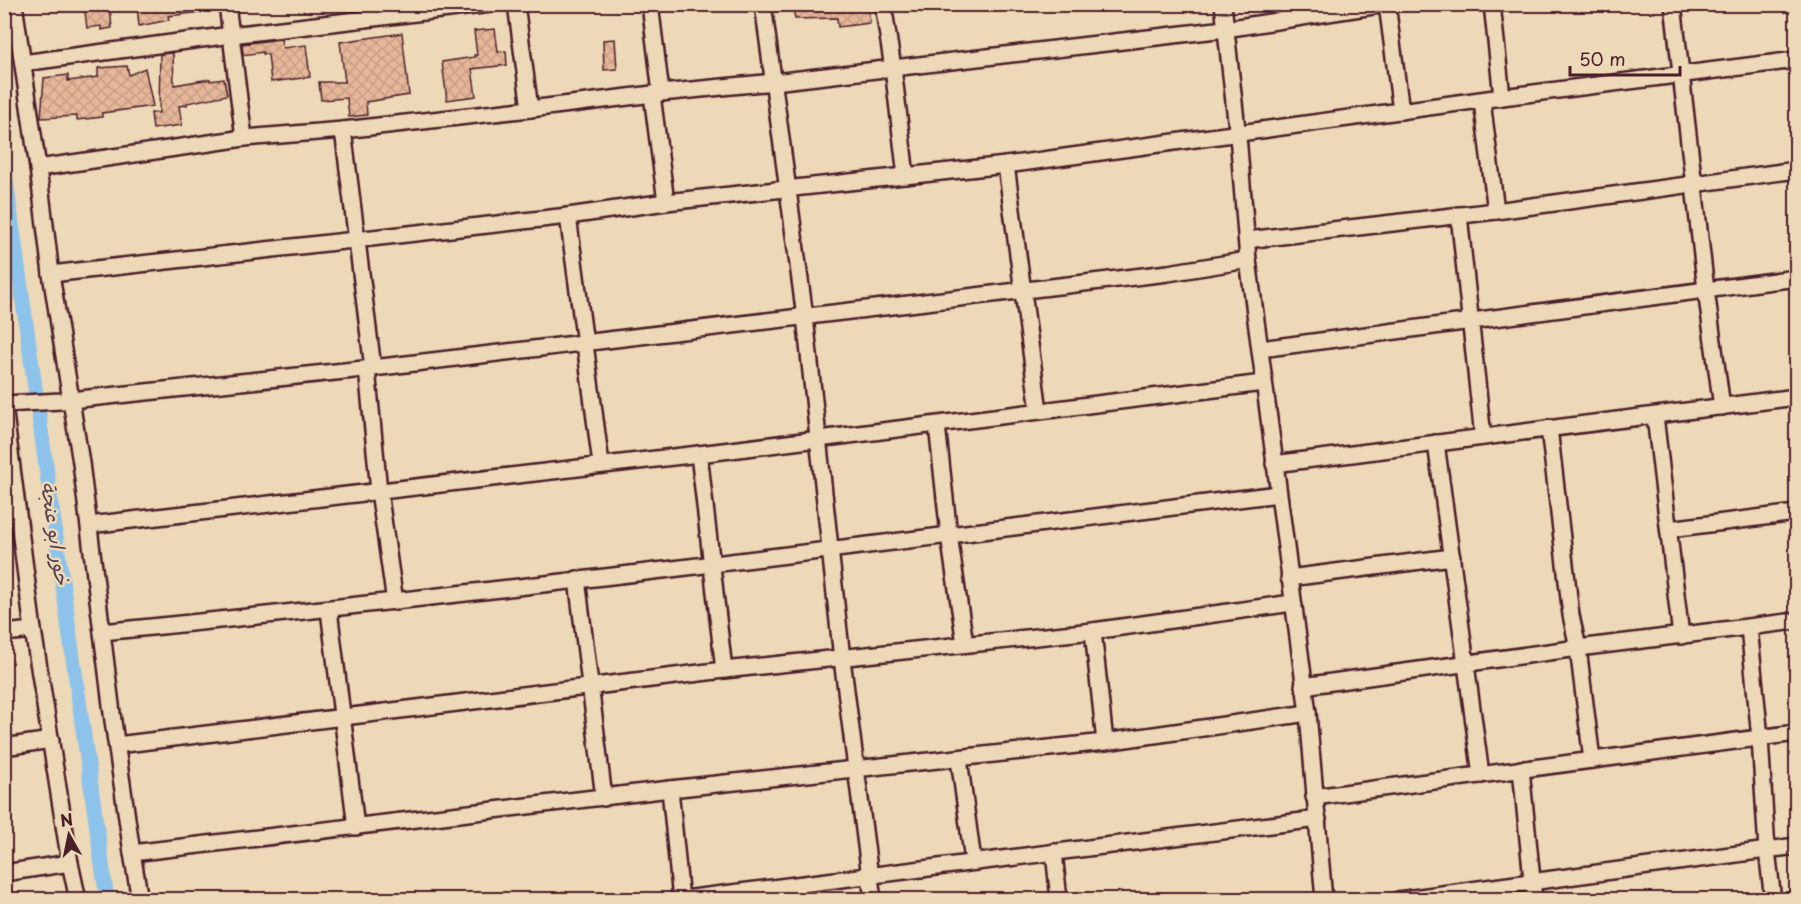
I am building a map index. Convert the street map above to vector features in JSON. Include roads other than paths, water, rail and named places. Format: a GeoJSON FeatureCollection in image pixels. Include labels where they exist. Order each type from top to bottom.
{"type":"FeatureCollection","features":[{"type":"Feature","properties":{"kind":"street"},"geometry":{"type":"LineString","coordinates":[[14,4],[38,168],[66,400],[88,525],[140,900]]}},
{"type":"Feature","properties":{"kind":"street"},"geometry":{"type":"LineString","coordinates":[[227,4],[244,138]]}},
{"type":"Feature","properties":{"kind":"street"},"geometry":{"type":"LineString","coordinates":[[22,63],[491,4]]}},
{"type":"Feature","properties":{"kind":"street"},"geometry":{"type":"LineString","coordinates":[[516,4],[530,109]]}},
{"type":"Feature","properties":{"kind":"street"},"geometry":{"type":"LineString","coordinates":[[650,4],[666,202]]}},
{"type":"Feature","properties":{"kind":"street"},"geometry":{"type":"LineString","coordinates":[[763,4],[805,318],[829,550],[873,900]]}},
{"type":"Feature","properties":{"kind":"street"},"geometry":{"type":"LineString","coordinates":[[883,4],[906,176]]}},
{"type":"Feature","properties":{"kind":"street"},"geometry":{"type":"LineString","coordinates":[[1223,4],[1238,134],[1248,260],[1308,713],[1324,900]]}},
{"type":"Feature","properties":{"kind":"street"},"geometry":{"type":"LineString","coordinates":[[38,168],[244,138],[343,130],[1226,29],[1386,4],[1401,111]]}},
{"type":"Feature","properties":{"kind":"street"},"geometry":{"type":"LineString","coordinates":[[1492,4],[1502,97]]}},
{"type":"Feature","properties":{"kind":"street"},"geometry":{"type":"LineString","coordinates":[[1673,4],[1722,407]]}},
{"type":"Feature","properties":{"kind":"street"},"geometry":{"type":"LineString","coordinates":[[51,274],[1006,165],[1502,97],[1797,60]]}},
{"type":"Feature","properties":{"kind":"street"},"geometry":{"type":"LineString","coordinates":[[1482,101],[1497,211]]}},
{"type":"Feature","properties":{"kind":"street"},"geometry":{"type":"LineString","coordinates":[[343,130],[370,369],[379,491],[395,602]]}},
{"type":"Feature","properties":{"kind":"street"},"geometry":{"type":"LineString","coordinates":[[1006,165],[1039,411]]}},
{"type":"Feature","properties":{"kind":"street"},"geometry":{"type":"LineString","coordinates":[[1247,240],[1497,211],[1797,170]]}},
{"type":"Feature","properties":{"kind":"street"},"geometry":{"type":"LineString","coordinates":[[1459,215],[1483,436]]}},
{"type":"Feature","properties":{"kind":"street"},"geometry":{"type":"LineString","coordinates":[[568,216],[601,464]]}},
{"type":"Feature","properties":{"kind":"street"},"geometry":{"type":"LineString","coordinates":[[78,900],[11,512],[4,405],[370,369],[585,344],[1168,273],[1248,260]]}},
{"type":"Feature","properties":{"kind":"street"},"geometry":{"type":"LineString","coordinates":[[1260,349],[1797,278]]}},
{"type":"Feature","properties":{"kind":"street"},"geometry":{"type":"LineString","coordinates":[[88,525],[699,454],[1263,383]]}},
{"type":"Feature","properties":{"kind":"street"},"geometry":{"type":"LineString","coordinates":[[1274,464],[1797,397]]}},
{"type":"Feature","properties":{"kind":"street"},"geometry":{"type":"LineString","coordinates":[[1655,416],[1681,636]]}},
{"type":"Feature","properties":{"kind":"street"},"geometry":{"type":"LineString","coordinates":[[937,425],[964,644]]}},
{"type":"Feature","properties":{"kind":"street"},"geometry":{"type":"LineString","coordinates":[[1550,428],[1571,615],[1578,648],[1592,760]]}},
{"type":"Feature","properties":{"kind":"street"},"geometry":{"type":"LineString","coordinates":[[1436,443],[1481,775]]}},
{"type":"Feature","properties":{"kind":"street"},"geometry":{"type":"LineString","coordinates":[[699,454],[724,670]]}},
{"type":"Feature","properties":{"kind":"street"},"geometry":{"type":"LineString","coordinates":[[102,632],[328,610],[1278,494]]}},
{"type":"Feature","properties":{"kind":"street"},"geometry":{"type":"LineString","coordinates":[[1669,529],[1797,513]]}},
{"type":"Feature","properties":{"kind":"street"},"geometry":{"type":"LineString","coordinates":[[1289,578],[1452,557]]}},
{"type":"Feature","properties":{"kind":"street"},"geometry":{"type":"LineString","coordinates":[[577,579],[604,798]]}},
{"type":"Feature","properties":{"kind":"street"},"geometry":{"type":"LineString","coordinates":[[117,745],[724,670],[1093,631],[1292,603]]}},
{"type":"Feature","properties":{"kind":"street"},"geometry":{"type":"LineString","coordinates":[[328,610],[356,826]]}},
{"type":"Feature","properties":{"kind":"street"},"geometry":{"type":"LineString","coordinates":[[1303,686],[1578,648],[1797,621]]}},
{"type":"Feature","properties":{"kind":"street"},"geometry":{"type":"LineString","coordinates":[[1749,627],[1761,738],[1767,850],[1773,900]]}},
{"type":"Feature","properties":{"kind":"street"},"geometry":{"type":"LineString","coordinates":[[4,633],[33,630]]}},
{"type":"Feature","properties":{"kind":"street"},"geometry":{"type":"LineString","coordinates":[[1093,631],[1105,742]]}},
{"type":"Feature","properties":{"kind":"street"},"geometry":{"type":"LineString","coordinates":[[132,853],[670,789],[1105,742],[1308,713]]}},
{"type":"Feature","properties":{"kind":"street"},"geometry":{"type":"LineString","coordinates":[[1314,797],[1797,733]]}},
{"type":"Feature","properties":{"kind":"street"},"geometry":{"type":"LineString","coordinates":[[4,747],[51,740]]}},
{"type":"Feature","properties":{"kind":"street"},"geometry":{"type":"LineString","coordinates":[[959,759],[973,861]]}},
{"type":"Feature","properties":{"kind":"street"},"geometry":{"type":"LineString","coordinates":[[1521,769],[1534,900]]}},
{"type":"Feature","properties":{"kind":"street"},"geometry":{"type":"LineString","coordinates":[[670,789],[681,899]]}},
{"type":"Feature","properties":{"kind":"street"},"geometry":{"type":"LineString","coordinates":[[676,900],[1317,819]]}},
{"type":"Feature","properties":{"kind":"street"},"geometry":{"type":"LineString","coordinates":[[1398,900],[1797,846]]}},
{"type":"Feature","properties":{"kind":"street"},"geometry":{"type":"LineString","coordinates":[[1054,852],[1059,900]]}},
{"type":"Feature","properties":{"kind":"street"},"geometry":{"type":"LineString","coordinates":[[4,873],[70,863]]}},
{"type":"Feature","properties":{"kind":"waterway","name":"خور ابو عنجة"},"geometry":{"type":"LineString","coordinates":[[4,167],[107,900]]}}]}
